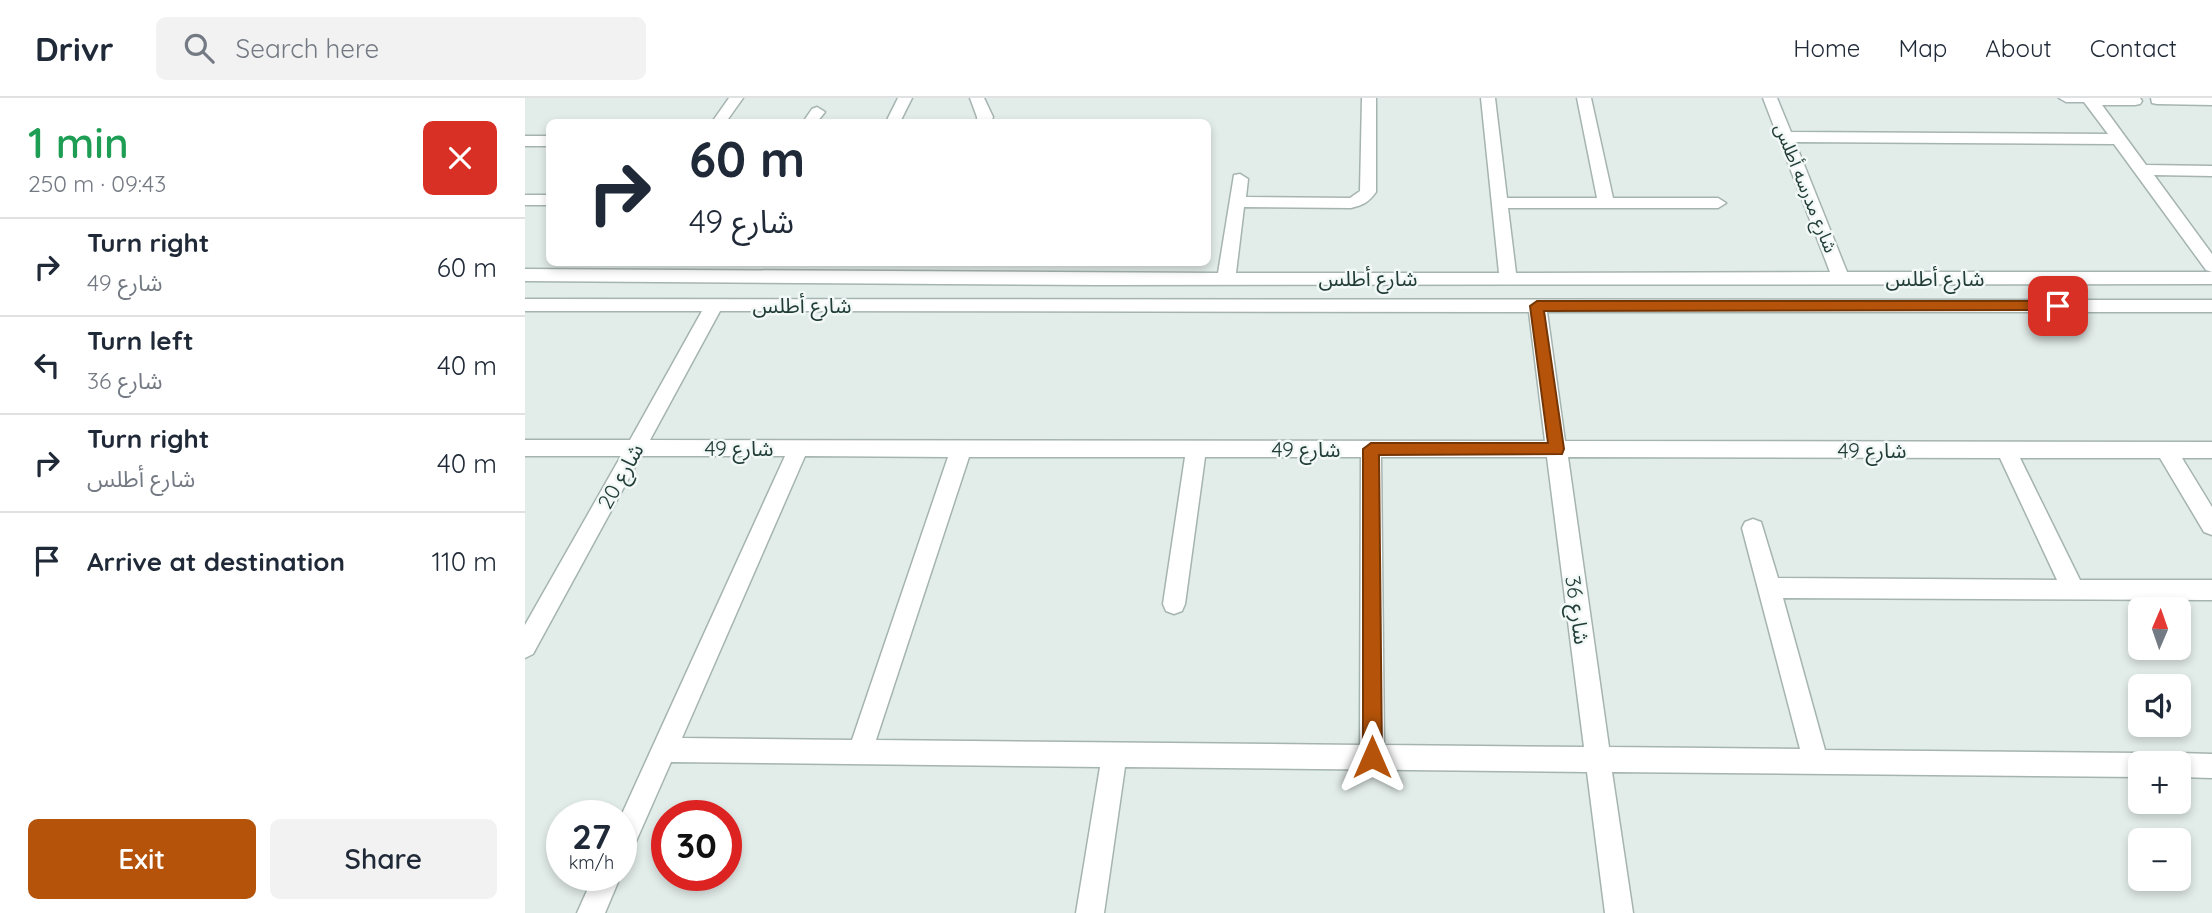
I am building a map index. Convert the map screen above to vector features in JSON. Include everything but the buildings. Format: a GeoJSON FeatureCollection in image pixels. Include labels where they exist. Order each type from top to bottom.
{"type":"FeatureCollection","features":[{"type":"Feature","properties":{"kind":"street"},"geometry":{"type":"LineString","coordinates":[[721,119],[736,98]]}},
{"type":"Feature","properties":{"kind":"street"},"geometry":{"type":"LineString","coordinates":[[894,119],[905,98]]}},
{"type":"Feature","properties":{"kind":"street"},"geometry":{"type":"LineString","coordinates":[[977,98],[985,119]]}},
{"type":"Feature","properties":{"kind":"street"},"geometry":{"type":"LineString","coordinates":[[1237,202],[1339,203],[1361,199],[1368,192],[1369,98]]}},
{"type":"Feature","properties":{"kind":"street"},"geometry":{"type":"LineString","coordinates":[[1488,98],[1508,278]]}},
{"type":"Feature","properties":{"kind":"street"},"geometry":{"type":"LineString","coordinates":[[1584,98],[1606,203]]}},
{"type":"Feature","properties":{"kind":"street","name":"شارع مدرسه أطلس"},"geometry":{"type":"LineString","coordinates":[[1770,98],[1841,278]]}},
{"type":"Feature","properties":{"kind":"street"},"geometry":{"type":"LineString","coordinates":[[2066,98],[2135,101]]}},
{"type":"Feature","properties":{"kind":"street"},"geometry":{"type":"LineString","coordinates":[[2089,99],[2212,266]]}},
{"type":"Feature","properties":{"kind":"street"},"geometry":{"type":"LineString","coordinates":[[2157,100],[2212,101]]}},
{"type":"Feature","properties":{"kind":"street"},"geometry":{"type":"LineString","coordinates":[[1785,136],[2119,139]]}},
{"type":"Feature","properties":{"kind":"street"},"geometry":{"type":"LineString","coordinates":[[525,141],[546,141]]}},
{"type":"Feature","properties":{"kind":"street"},"geometry":{"type":"LineString","coordinates":[[2141,170],[2212,171]]}},
{"type":"Feature","properties":{"kind":"street"},"geometry":{"type":"LineString","coordinates":[[1226,279],[1240,179]]}},
{"type":"Feature","properties":{"kind":"street"},"geometry":{"type":"LineString","coordinates":[[525,200],[546,200]]}},
{"type":"Feature","properties":{"kind":"street"},"geometry":{"type":"LineString","coordinates":[[1500,203],[1718,203]]}},
{"type":"Feature","properties":{"kind":"street"},"geometry":{"type":"LineString","coordinates":[[595,305],[620,269]]}},
{"type":"Feature","properties":{"kind":"street","name":"شارع أطلس"},"geometry":{"type":"LineString","coordinates":[[525,275],[620,269],[1102,271],[1226,279],[2212,278]]}},
{"type":"Feature","properties":{"kind":"street"},"geometry":{"type":"LineString","coordinates":[[2148,278],[2168,306]]}},
{"type":"Feature","properties":{"kind":"street","name":"شارع أطلس"},"geometry":{"type":"LineString","coordinates":[[525,305],[2212,306]]}},
{"type":"Feature","properties":{"kind":"street","name":"شارع 20"},"geometry":{"type":"LineString","coordinates":[[525,647],[715,305]]}},
{"type":"Feature","properties":{"kind":"street","name":"شارع 36"},"geometry":{"type":"LineString","coordinates":[[1537,306],[1619,913]]}},
{"type":"Feature","properties":{"kind":"street","name":"شارع 49"},"geometry":{"type":"LineString","coordinates":[[525,448],[2212,450]]}},
{"type":"Feature","properties":{"kind":"street"},"geometry":{"type":"LineString","coordinates":[[637,810],[799,448]]}},
{"type":"Feature","properties":{"kind":"street"},"geometry":{"type":"LineString","coordinates":[[860,752],[961,449]]}},
{"type":"Feature","properties":{"kind":"street"},"geometry":{"type":"LineString","coordinates":[[1174,604],[1196,449]]}},
{"type":"Feature","properties":{"kind":"street"},"geometry":{"type":"LineString","coordinates":[[1371,449],[1372,757]]}},
{"type":"Feature","properties":{"kind":"street"},"geometry":{"type":"LineString","coordinates":[[2005,450],[2073,589]]}},
{"type":"Feature","properties":{"kind":"street"},"geometry":{"type":"LineString","coordinates":[[2166,450],[2212,526]]}},
{"type":"Feature","properties":{"kind":"street"},"geometry":{"type":"LineString","coordinates":[[1753,528],[1816,762]]}},
{"type":"Feature","properties":{"kind":"street"},"geometry":{"type":"LineString","coordinates":[[1769,588],[2212,590]]}},
{"type":"Feature","properties":{"kind":"street"},"geometry":{"type":"LineString","coordinates":[[664,750],[2128,765]]}},
{"type":"Feature","properties":{"kind":"street"},"geometry":{"type":"LineString","coordinates":[[1090,913],[1114,755]]}},
{"type":"Feature","properties":{"kind":"street"},"geometry":{"type":"LineString","coordinates":[[2191,765],[2212,766]]}},
{"type":"Feature","properties":{"kind":"street"},"geometry":{"type":"LineString","coordinates":[[591,913],[601,891]]}},
{"type":"Feature","properties":{"kind":"route"},"geometry":{"type":"LineString","coordinates":[[1372,757],[1371,449],[1557,449],[1537,306],[2058,306]]}}]}
